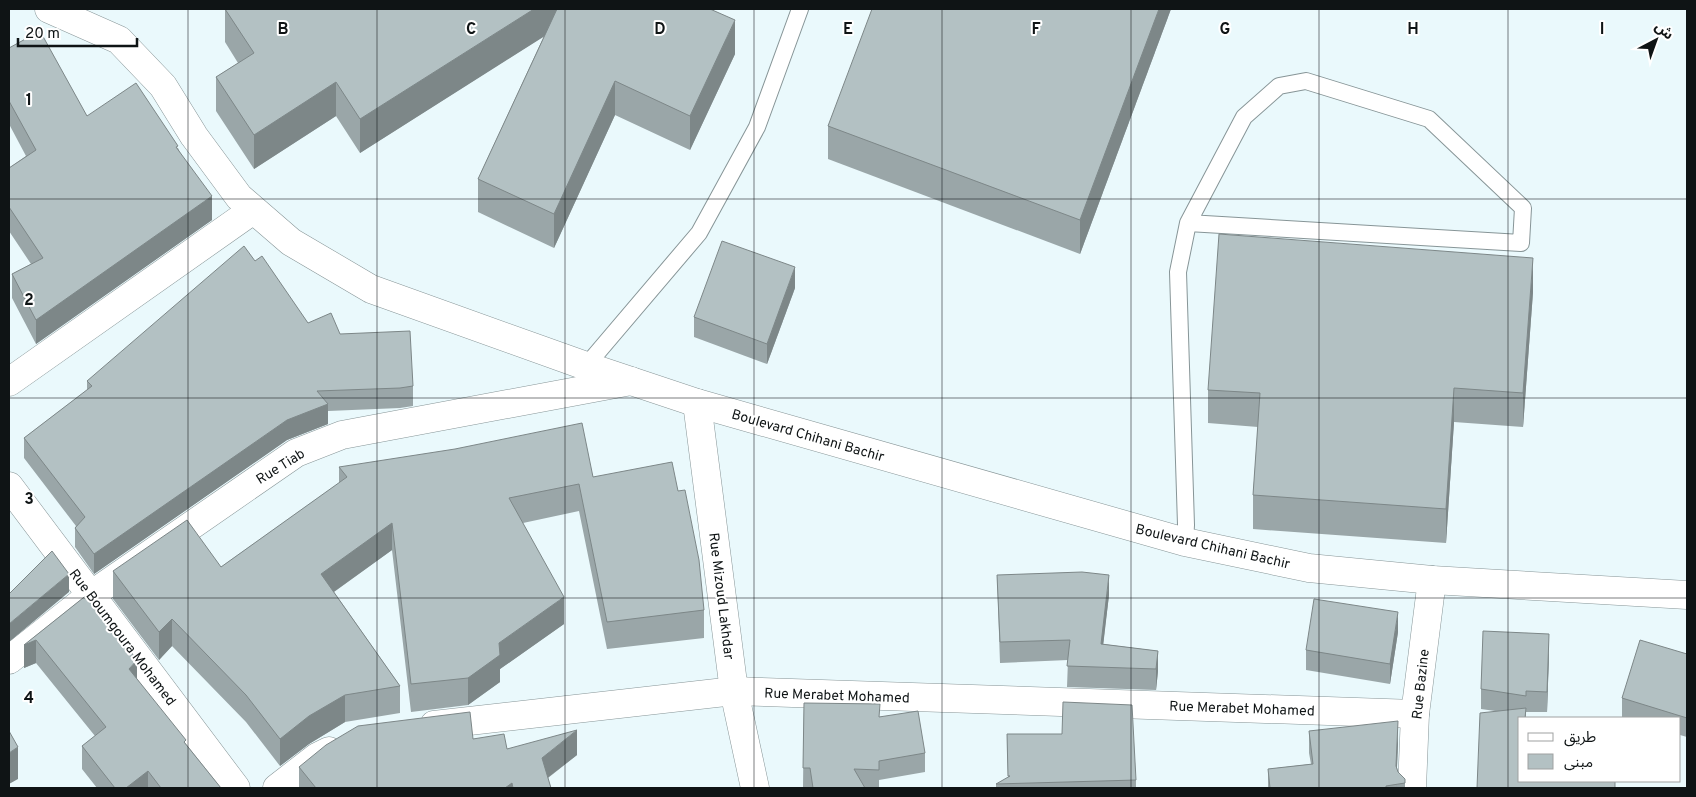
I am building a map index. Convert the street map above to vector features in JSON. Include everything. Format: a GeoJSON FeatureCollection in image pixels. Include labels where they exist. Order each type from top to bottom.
{"type":"FeatureCollection","features":[{"type":"Feature","properties":{"kind":"street","name":"Boulevard Chihani Bachir"},"geometry":{"type":"LineString","coordinates":[[49,9],[119,40],[163,86],[194,136],[233,190],[253,210],[291,242],[371,289],[586,366],[697,403],[1185,542],[1309,568],[1432,580],[1687,595]]}},
{"type":"Feature","properties":{"kind":"street"},"geometry":{"type":"LineString","coordinates":[[9,382],[253,210]]}},
{"type":"Feature","properties":{"kind":"street","name":"Rue Tiab"},"geometry":{"type":"LineString","coordinates":[[9,660],[92,595],[296,453],[342,435],[631,381]]}},
{"type":"Feature","properties":{"kind":"street","name":"Rue Mizoud Lakhdar"},"geometry":{"type":"LineString","coordinates":[[697,403],[734,691],[754,788]]}},
{"type":"Feature","properties":{"kind":"street","name":"Rue Boumgoura Mohamed"},"geometry":{"type":"LineString","coordinates":[[9,486],[236,788]]}},
{"type":"Feature","properties":{"kind":"street","name":"Rue Bazine"},"geometry":{"type":"LineString","coordinates":[[1412,788],[1416,714],[1432,580]]}},
{"type":"Feature","properties":{"kind":"street","name":"Rue Merabet Mohamed"},"geometry":{"type":"LineString","coordinates":[[414,727],[734,691],[1416,714]]}},
{"type":"Feature","properties":{"kind":"street"},"geometry":{"type":"LineString","coordinates":[[277,788],[317,757],[353,736]]}},
{"type":"Feature","properties":{"kind":"lane"},"geometry":{"type":"LineString","coordinates":[[586,366],[698,233],[757,127],[800,9]]}},
{"type":"Feature","properties":{"kind":"lane"},"geometry":{"type":"LineString","coordinates":[[1185,542],[1178,272],[1188,223],[1244,117],[1278,86],[1306,81],[1429,119],[1523,208],[1521,243],[1188,223]]}},
{"type":"Feature","properties":{"kind":"building"},"geometry":{"type":"Polygon","coordinates":[[[225,9],[534,9],[360,119],[336,82],[254,135],[216,77],[254,53],[225,9]]]}},
{"type":"Feature","properties":{"kind":"building"},"geometry":{"type":"Polygon","coordinates":[[[557,9],[710,9],[735,20],[690,116],[615,81],[554,214],[478,179],[557,9]]]}},
{"type":"Feature","properties":{"kind":"building"},"geometry":{"type":"Polygon","coordinates":[[[872,9],[1159,9],[1080,220],[828,126],[872,9]]]}},
{"type":"Feature","properties":{"kind":"building"},"geometry":{"type":"Polygon","coordinates":[[[40,31],[87,116],[136,83],[178,146],[176,147],[212,196],[36,320],[12,274],[43,258],[9,207],[9,168],[36,150],[9,101],[9,48],[40,31]]]}},
{"type":"Feature","properties":{"kind":"building"},"geometry":{"type":"Polygon","coordinates":[[[1219,234],[1533,258],[1523,393],[1454,388],[1446,509],[1253,495],[1260,393],[1208,390],[1219,234]]]}},
{"type":"Feature","properties":{"kind":"building"},"geometry":{"type":"Polygon","coordinates":[[[722,241],[795,267],[767,344],[694,317],[722,241]]]}},
{"type":"Feature","properties":{"kind":"building"},"geometry":{"type":"Polygon","coordinates":[[[244,246],[255,261],[262,256],[308,323],[331,313],[340,334],[410,331],[413,386],[317,391],[328,404],[287,420],[94,554],[75,528],[85,517],[24,438],[92,386],[87,381],[244,246]]]}},
{"type":"Feature","properties":{"kind":"building"},"geometry":{"type":"Polygon","coordinates":[[[582,423],[593,477],[672,462],[678,491],[685,490],[699,560],[704,610],[607,622],[579,484],[509,498],[564,597],[499,643],[500,655],[468,678],[411,684],[392,523],[321,574],[400,686],[345,695],[309,716],[280,739],[246,695],[172,619],[159,632],[113,571],[187,520],[221,567],[347,477],[339,467],[455,449],[582,423]]]}},
{"type":"Feature","properties":{"kind":"building"},"geometry":{"type":"Polygon","coordinates":[[[52,551],[69,574],[9,624],[9,594],[52,551]]]}},
{"type":"Feature","properties":{"kind":"building"},"geometry":{"type":"Polygon","coordinates":[[[1082,572],[1109,575],[1101,644],[1158,651],[1156,669],[1067,666],[1070,640],[1000,642],[997,575],[1082,572]]]}},
{"type":"Feature","properties":{"kind":"building"},"geometry":{"type":"Polygon","coordinates":[[[88,594],[137,660],[129,669],[186,740],[184,742],[221,788],[161,788],[148,771],[126,788],[115,788],[82,746],[106,727],[36,640],[24,645],[88,594]]]}},
{"type":"Feature","properties":{"kind":"building"},"geometry":{"type":"Polygon","coordinates":[[[1314,599],[1398,612],[1390,664],[1306,650],[1314,599]]]}},
{"type":"Feature","properties":{"kind":"building"},"geometry":{"type":"Polygon","coordinates":[[[1483,631],[1549,634],[1547,692],[1526,691],[1526,696],[1481,689],[1483,631]]]}},
{"type":"Feature","properties":{"kind":"building"},"geometry":{"type":"Polygon","coordinates":[[[1640,640],[1687,654],[1687,718],[1622,698],[1640,640]]]}},
{"type":"Feature","properties":{"kind":"building"},"geometry":{"type":"Polygon","coordinates":[[[1063,702],[1132,705],[1136,780],[996,784],[1010,776],[1008,776],[1007,734],[1062,734],[1063,702]]]}},
{"type":"Feature","properties":{"kind":"building"},"geometry":{"type":"Polygon","coordinates":[[[804,703],[880,704],[879,717],[918,711],[925,753],[879,761],[879,770],[854,769],[865,788],[813,788],[810,768],[803,768],[804,703]]]}},
{"type":"Feature","properties":{"kind":"building"},"geometry":{"type":"Polygon","coordinates":[[[1526,708],[1525,717],[1518,717],[1518,782],[1615,782],[1615,788],[1477,788],[1480,713],[1526,708]]]}},
{"type":"Feature","properties":{"kind":"building"},"geometry":{"type":"Polygon","coordinates":[[[470,712],[473,739],[504,734],[507,749],[577,730],[542,758],[551,788],[513,788],[512,783],[505,788],[316,788],[299,767],[326,745],[358,726],[470,712]]]}},
{"type":"Feature","properties":{"kind":"building"},"geometry":{"type":"Polygon","coordinates":[[[1398,721],[1396,766],[1398,772],[1405,779],[1405,783],[1386,786],[1386,788],[1270,788],[1268,769],[1313,764],[1309,731],[1398,721]]]}},
{"type":"Feature","properties":{"kind":"building"},"geometry":{"type":"Polygon","coordinates":[[[9,731],[18,747],[9,753],[9,731]]]}}]}
